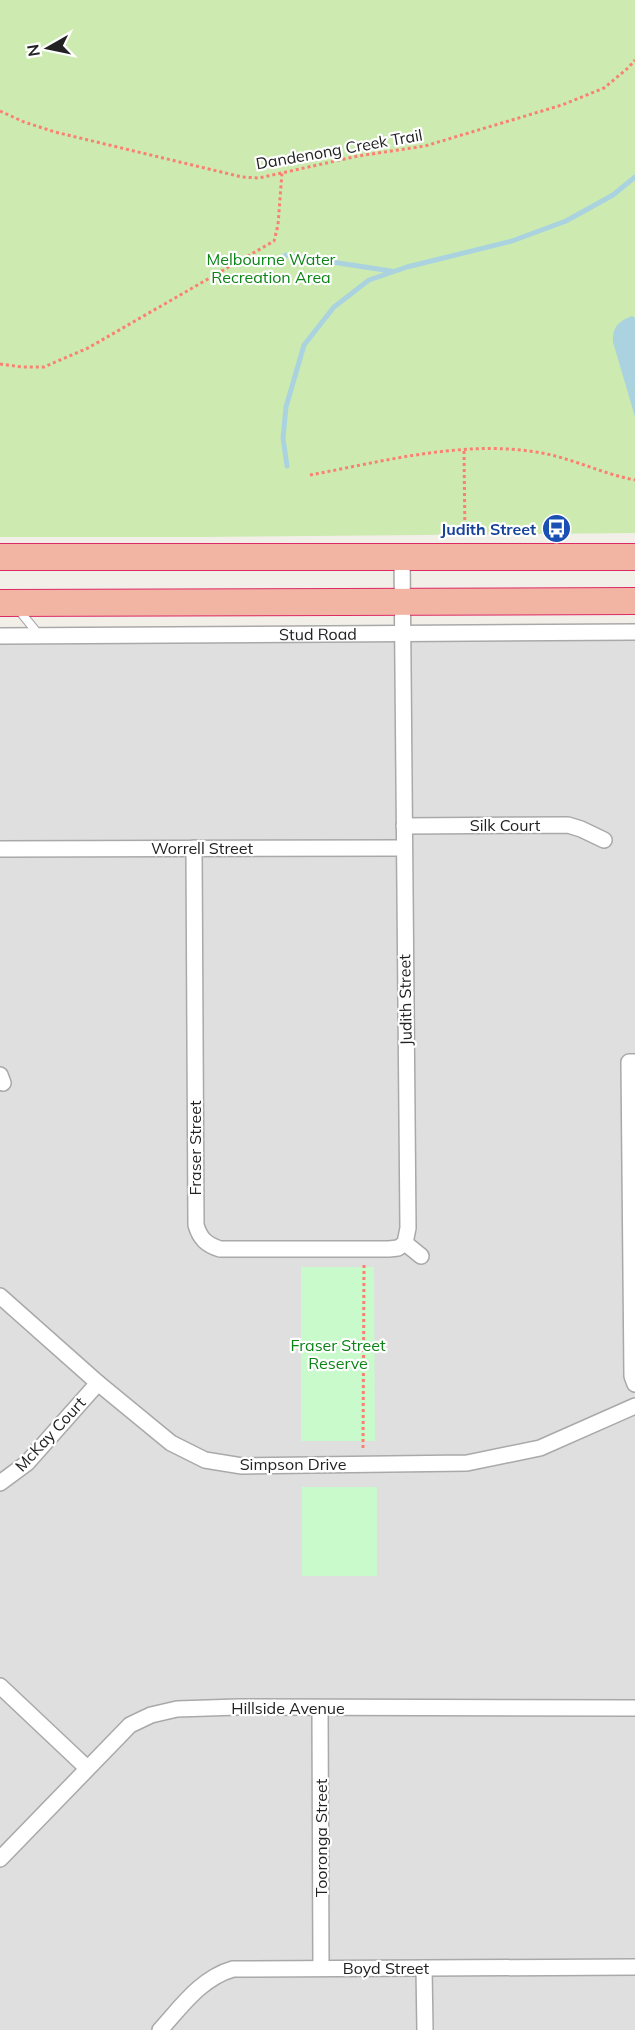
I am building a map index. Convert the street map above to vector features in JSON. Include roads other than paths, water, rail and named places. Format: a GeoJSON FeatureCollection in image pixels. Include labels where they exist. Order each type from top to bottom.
{"type":"FeatureCollection","features":[{"type":"Feature","properties":{"kind":"highway"},"geometry":{"type":"LineString","coordinates":[[0,557],[635,557]]}},
{"type":"Feature","properties":{"kind":"highway","name":"Stud Road"},"geometry":{"type":"LineString","coordinates":[[6,603],[635,601]]}},
{"type":"Feature","properties":{"kind":"street","name":"Judith Street"},"geometry":{"type":"LineString","coordinates":[[402,556],[408,1228],[405,1243]]}},
{"type":"Feature","properties":{"kind":"street","name":"Stud Road"},"geometry":{"type":"LineString","coordinates":[[0,636],[635,632]]}},
{"type":"Feature","properties":{"kind":"street","name":"Silk Court"},"geometry":{"type":"LineString","coordinates":[[404,826],[568,825],[603,840]]}},
{"type":"Feature","properties":{"kind":"street","name":"Fraser Street"},"geometry":{"type":"LineString","coordinates":[[194,848],[198,1234],[211,1247],[220,1249],[398,1248],[405,1243]]}},
{"type":"Feature","properties":{"kind":"street","name":"Worrell Street"},"geometry":{"type":"LineString","coordinates":[[0,849],[404,848]]}},
{"type":"Feature","properties":{"kind":"street"},"geometry":{"type":"LineString","coordinates":[[635,1062],[629,1062],[632,1376],[635,1384]]}},
{"type":"Feature","properties":{"kind":"street"},"geometry":{"type":"LineString","coordinates":[[405,1243],[421,1256]]}},
{"type":"Feature","properties":{"kind":"street","name":"Simpson Drive"},"geometry":{"type":"LineString","coordinates":[[0,1296],[98,1383],[171,1443],[205,1460],[242,1466],[466,1463],[540,1448],[635,1407]]}},
{"type":"Feature","properties":{"kind":"street","name":"McKay Court"},"geometry":{"type":"LineString","coordinates":[[0,1483],[27,1463],[98,1383]]}},
{"type":"Feature","properties":{"kind":"street"},"geometry":{"type":"LineString","coordinates":[[0,1686],[87,1768]]}},
{"type":"Feature","properties":{"kind":"street","name":"Hillside Avenue"},"geometry":{"type":"LineString","coordinates":[[0,1859],[130,1725],[152,1714],[177,1709],[635,1707]]}},
{"type":"Feature","properties":{"kind":"street","name":"Tooronga Street"},"geometry":{"type":"LineString","coordinates":[[321,1708],[321,1967]]}},
{"type":"Feature","properties":{"kind":"street","name":"Boyd Street"},"geometry":{"type":"LineString","coordinates":[[160,2030],[199,1987],[227,1970],[321,1967],[635,1967]]}},
{"type":"Feature","properties":{"kind":"street"},"geometry":{"type":"LineString","coordinates":[[424,1968],[424,2030]]}},
{"type":"Feature","properties":{"kind":"lane"},"geometry":{"type":"LineString","coordinates":[[6,603],[40,636]]}},
{"type":"Feature","properties":{"kind":"water"},"geometry":{"type":"Polygon","coordinates":[[[632,316],[635,318],[635,417],[613,342],[617,325],[632,316]]]}},
{"type":"Feature","properties":{"kind":"waterway"},"geometry":{"type":"LineString","coordinates":[[287,466],[283,438],[286,407],[304,345],[334,307],[369,280],[407,267],[512,241],[566,221],[613,195],[635,177]]}},
{"type":"Feature","properties":{"kind":"waterway"},"geometry":{"type":"LineString","coordinates":[[286,255],[391,271]]}},
{"type":"Feature","properties":{"kind":"place","name":"Judith Street"},"geometry":{"type":"Point","coordinates":[557,529]}},
{"type":"Feature","properties":{"kind":"park label","name":"Melbourne Water Recreation Area"},"geometry":{"type":"Point","coordinates":[271,268]}},
{"type":"Feature","properties":{"kind":"park label","name":"Fraser Street Reserve"},"geometry":{"type":"Point","coordinates":[338,1354]}}]}
